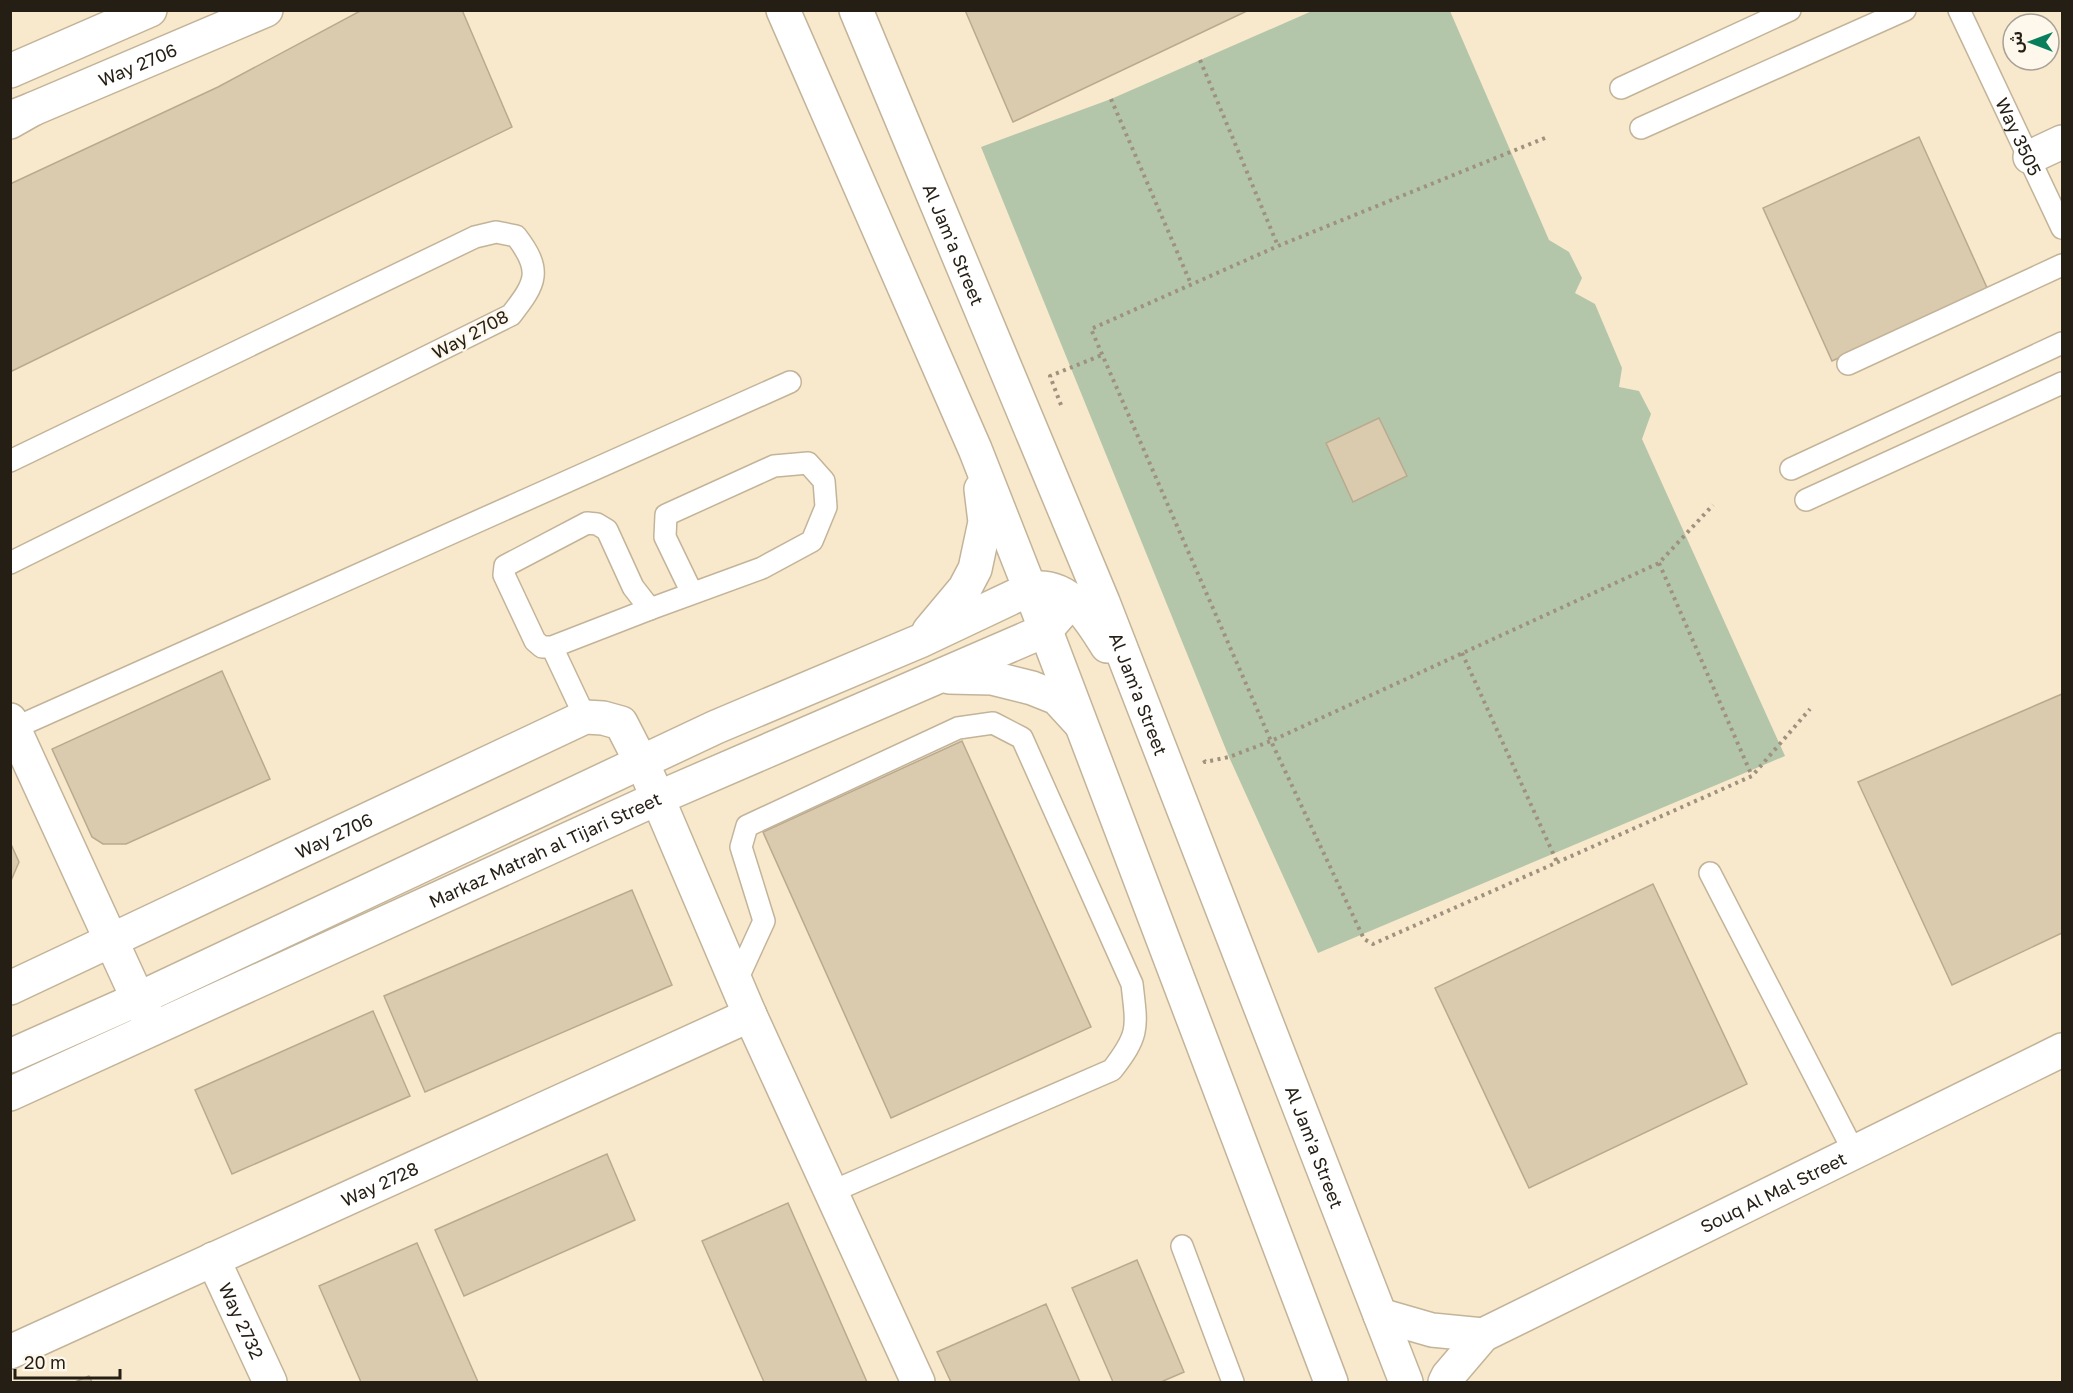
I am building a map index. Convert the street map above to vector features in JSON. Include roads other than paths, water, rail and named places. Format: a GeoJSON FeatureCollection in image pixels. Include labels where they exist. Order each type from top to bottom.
{"type":"FeatureCollection","features":[{"type":"Feature","properties":{"kind":"main road"},"geometry":{"type":"LineString","coordinates":[[10,71],[150,10]]}},
{"type":"Feature","properties":{"kind":"main road","name":"Way 2706"},"geometry":{"type":"LineString","coordinates":[[18,116],[266,10]]}},
{"type":"Feature","properties":{"kind":"main road"},"geometry":{"type":"LineString","coordinates":[[783,10],[975,449],[1083,726],[1331,1383]]}},
{"type":"Feature","properties":{"kind":"main road","name":"Al Jam'a Street"},"geometry":{"type":"LineString","coordinates":[[856,10],[1078,543],[1406,1383]]}},
{"type":"Feature","properties":{"kind":"main road"},"geometry":{"type":"LineString","coordinates":[[2030,157],[2062,142]]}},
{"type":"Feature","properties":{"kind":"main road"},"geometry":{"type":"LineString","coordinates":[[921,640],[965,588],[975,569],[985,522],[975,449]]}},
{"type":"Feature","properties":{"kind":"main road","name":"Markaz Matrah al Tijari Street"},"geometry":{"type":"LineString","coordinates":[[10,1094],[658,798],[1046,630],[1059,615],[1069,598],[1076,570],[1078,543]]}},
{"type":"Feature","properties":{"kind":"main road"},"geometry":{"type":"LineString","coordinates":[[10,1056],[138,999],[716,727],[921,640],[1030,589],[1040,587],[1060,591],[1069,598],[1092,622],[1110,651],[1132,678]]}},
{"type":"Feature","properties":{"kind":"main road"},"geometry":{"type":"LineString","coordinates":[[936,677],[992,678],[1032,688],[1057,698],[1083,726]]}},
{"type":"Feature","properties":{"kind":"main road"},"geometry":{"type":"LineString","coordinates":[[585,717],[603,718],[621,723],[641,762],[750,1015],[918,1383]]}},
{"type":"Feature","properties":{"kind":"main road","name":"Way 2706"},"geometry":{"type":"LineString","coordinates":[[10,988],[585,717]]}},
{"type":"Feature","properties":{"kind":"main road"},"geometry":{"type":"LineString","coordinates":[[12,726],[138,999],[154,1028]]}},
{"type":"Feature","properties":{"kind":"main road","name":"Way 2728"},"geometry":{"type":"LineString","coordinates":[[10,1352],[750,1015]]}},
{"type":"Feature","properties":{"kind":"main road","name":"Souq Al Mal Street"},"geometry":{"type":"LineString","coordinates":[[1445,1383],[1448,1376],[1483,1335],[2062,1050]]}},
{"type":"Feature","properties":{"kind":"main road","name":"Way 2732"},"geometry":{"type":"LineString","coordinates":[[213,1259],[270,1383]]}},
{"type":"Feature","properties":{"kind":"main road"},"geometry":{"type":"LineString","coordinates":[[1380,1315],[1432,1330],[1483,1335]]}},
{"type":"Feature","properties":{"kind":"lane"},"geometry":{"type":"LineString","coordinates":[[1622,88],[1790,10]]}},
{"type":"Feature","properties":{"kind":"lane"},"geometry":{"type":"LineString","coordinates":[[1641,128],[1905,10]]}},
{"type":"Feature","properties":{"kind":"lane","name":"Way 3505"},"geometry":{"type":"LineString","coordinates":[[1959,10],[2062,228]]}},
{"type":"Feature","properties":{"kind":"lane","name":"Way 2708"},"geometry":{"type":"LineString","coordinates":[[10,461],[475,237],[496,232],[516,236],[529,252],[535,276],[526,296],[511,315],[10,563]]}},
{"type":"Feature","properties":{"kind":"lane"},"geometry":{"type":"LineString","coordinates":[[1848,364],[2062,265]]}},
{"type":"Feature","properties":{"kind":"lane"},"geometry":{"type":"LineString","coordinates":[[1791,469],[2062,343]]}},
{"type":"Feature","properties":{"kind":"lane"},"geometry":{"type":"LineString","coordinates":[[12,726],[790,382]]}},
{"type":"Feature","properties":{"kind":"lane"},"geometry":{"type":"LineString","coordinates":[[1806,500],[2062,383]]}},
{"type":"Feature","properties":{"kind":"lane"},"geometry":{"type":"LineString","coordinates":[[650,609],[633,587],[607,530],[597,524],[587,523],[505,566],[504,575],[535,640],[542,647],[552,647],[762,568],[812,541],[826,507],[824,481],[808,464],[774,466],[666,515],[665,537],[692,593]]}},
{"type":"Feature","properties":{"kind":"lane"},"geometry":{"type":"LineString","coordinates":[[552,647],[585,717]]}},
{"type":"Feature","properties":{"kind":"lane"},"geometry":{"type":"LineString","coordinates":[[736,982],[764,921],[741,847],[747,826],[958,728],[993,723],[1022,738],[1132,984],[1137,1025],[1129,1048],[1112,1070],[831,1192]]}},
{"type":"Feature","properties":{"kind":"lane"},"geometry":{"type":"LineString","coordinates":[[1710,873],[1854,1152]]}},
{"type":"Feature","properties":{"kind":"lane"},"geometry":{"type":"LineString","coordinates":[[1182,1245],[1233,1383]]}}]}
